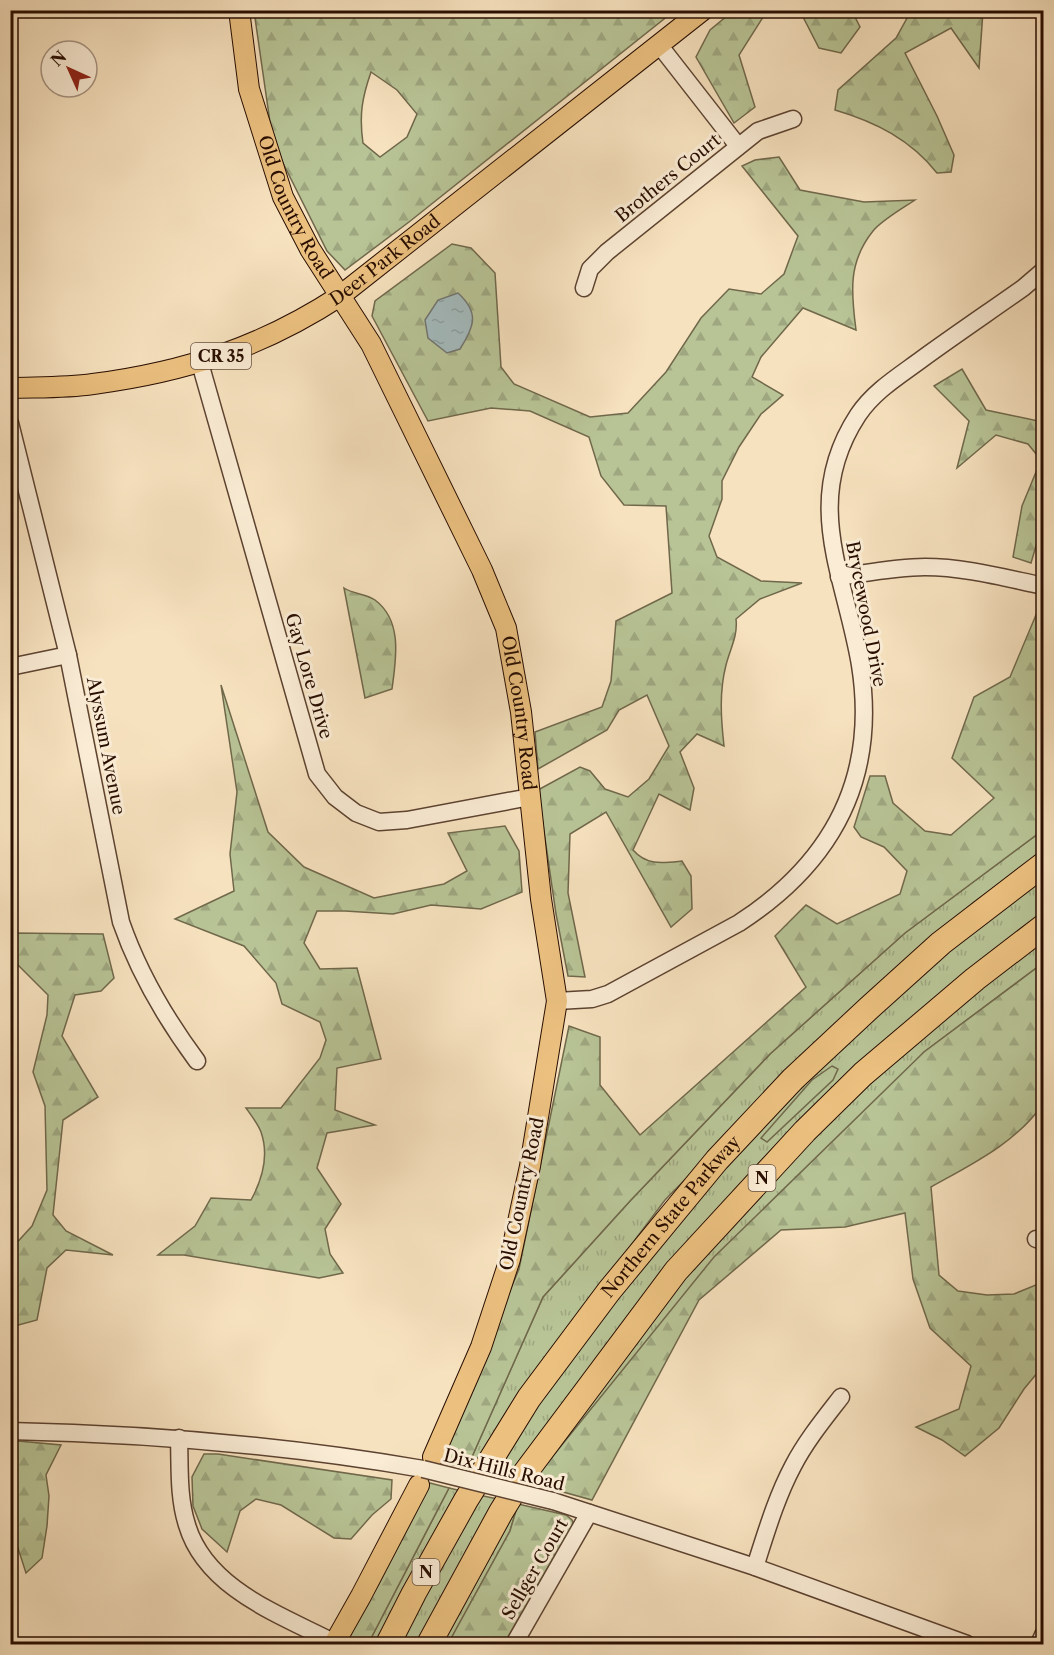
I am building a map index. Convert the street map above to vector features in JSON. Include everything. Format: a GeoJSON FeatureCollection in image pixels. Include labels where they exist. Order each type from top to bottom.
{"type":"FeatureCollection","features":[{"type":"Feature","properties":{"kind":"highway","name":"Northern State Parkway"},"geometry":{"type":"LineString","coordinates":[[388,1644],[466,1500],[529,1398],[609,1291],[717,1160],[792,1079],[868,1008],[941,943],[1044,864]]}},
{"type":"Feature","properties":{"kind":"highway","name":"Northern State Parkway"},"geometry":{"type":"LineString","coordinates":[[429,1644],[501,1512],[525,1473],[676,1271],[805,1131],[863,1074],[975,979],[1044,926]]}},
{"type":"Feature","properties":{"kind":"main road","name":"Old Country Road"},"geometry":{"type":"LineString","coordinates":[[239,10],[249,88],[277,180],[296,225],[370,345],[482,570],[506,628],[518,690],[541,899],[557,1001],[528,1177],[510,1259],[481,1347],[433,1457]]}},
{"type":"Feature","properties":{"kind":"main road","name":"Deer Park Road"},"geometry":{"type":"LineString","coordinates":[[10,388],[91,385],[200,363],[247,347],[304,317],[340,296],[704,10]]}},
{"type":"Feature","properties":{"kind":"main road"},"geometry":{"type":"LineString","coordinates":[[334,1643],[419,1485]]}},
{"type":"Feature","properties":{"kind":"street"},"geometry":{"type":"LineString","coordinates":[[660,46],[738,146]]}},
{"type":"Feature","properties":{"kind":"street","name":"Brothers Court"},"geometry":{"type":"LineString","coordinates":[[584,288],[590,269],[607,252],[738,146],[758,131],[793,119]]}},
{"type":"Feature","properties":{"kind":"street","name":"Brycewood Drive"},"geometry":{"type":"LineString","coordinates":[[557,1001],[592,999],[608,994],[739,923],[760,910],[787,886],[805,869],[826,842],[841,817],[854,784],[861,746],[864,703],[860,664],[839,577],[828,506],[831,476],[842,444],[858,415],[879,390],[1023,288],[1044,270]]}},
{"type":"Feature","properties":{"kind":"street","name":"Gay Lore Drive"},"geometry":{"type":"LineString","coordinates":[[200,363],[317,774],[335,797],[356,813],[379,822],[407,820],[530,796]]}},
{"type":"Feature","properties":{"kind":"street","name":"Alyssum Avenue"},"geometry":{"type":"LineString","coordinates":[[10,423],[68,655],[121,922],[132,953],[171,1022],[197,1062]]}},
{"type":"Feature","properties":{"kind":"street"},"geometry":{"type":"LineString","coordinates":[[839,577],[880,570],[926,567],[954,569],[1044,586]]}},
{"type":"Feature","properties":{"kind":"street"},"geometry":{"type":"LineString","coordinates":[[10,667],[68,655]]}},
{"type":"Feature","properties":{"kind":"street"},"geometry":{"type":"LineString","coordinates":[[755,1567],[767,1527],[793,1465],[841,1397]]}},
{"type":"Feature","properties":{"kind":"street","name":"Dix Hills Road"},"geometry":{"type":"LineString","coordinates":[[10,1431],[179,1438],[279,1447],[423,1469],[553,1501],[755,1567],[967,1644]]}},
{"type":"Feature","properties":{"kind":"street"},"geometry":{"type":"LineString","coordinates":[[179,1438],[182,1502],[187,1526],[196,1548],[211,1567],[246,1596],[334,1643]]}},
{"type":"Feature","properties":{"kind":"street","name":"Sellger Court"},"geometry":{"type":"LineString","coordinates":[[514,1644],[589,1513]]}},
{"type":"Feature","properties":{"kind":"street"},"geometry":{"type":"LineString","coordinates":[[1039,1644],[1044,1633]]}},
{"type":"Feature","properties":{"kind":"green space"},"geometry":{"type":"Polygon","coordinates":[[[254,11],[674,11],[409,222],[345,270],[327,251],[273,143],[254,11]],[[371,72],[362,107],[363,143],[380,157],[407,137],[417,114],[397,90],[371,72]]]}},
{"type":"Feature","properties":{"kind":"green space"},"geometry":{"type":"Polygon","coordinates":[[[733,11],[767,11],[739,55],[755,107],[734,123],[696,57],[710,30],[733,11]]]}},
{"type":"Feature","properties":{"kind":"green space"},"geometry":{"type":"Polygon","coordinates":[[[800,11],[852,11],[860,27],[841,53],[819,48],[800,11]]]}},
{"type":"Feature","properties":{"kind":"green space"},"geometry":{"type":"Polygon","coordinates":[[[911,11],[983,11],[979,68],[951,28],[905,53],[954,155],[951,172],[937,173],[916,151],[892,134],[865,120],[835,110],[838,90],[896,38],[911,11]]]}},
{"type":"Feature","properties":{"kind":"green space"},"geometry":{"type":"Polygon","coordinates":[[[779,157],[800,190],[864,202],[915,200],[877,227],[859,254],[853,278],[856,330],[803,308],[761,357],[752,377],[783,395],[761,414],[739,447],[722,481],[722,499],[709,536],[717,557],[761,581],[802,583],[760,599],[736,619],[735,637],[722,685],[721,716],[724,746],[697,734],[680,752],[694,788],[690,810],[659,794],[633,850],[650,861],[662,863],[682,861],[691,876],[692,909],[671,927],[606,812],[570,834],[568,893],[585,977],[568,976],[556,914],[538,790],[580,767],[590,771],[605,789],[628,797],[649,779],[669,746],[647,695],[619,710],[607,730],[538,769],[535,732],[602,707],[611,681],[616,621],[672,593],[666,506],[624,505],[601,476],[589,437],[530,411],[491,408],[428,421],[372,316],[375,301],[452,244],[471,248],[495,273],[501,367],[514,384],[590,417],[628,413],[666,372],[701,318],[729,289],[761,294],[784,274],[798,236],[742,166],[755,160],[779,157]]]}},
{"type":"Feature","properties":{"kind":"green space"},"geometry":{"type":"Polygon","coordinates":[[[962,369],[986,410],[1038,421],[1043,419],[1043,522],[1031,563],[1013,557],[1022,506],[1041,460],[1028,444],[996,435],[957,468],[969,421],[934,386],[962,369]]]}},
{"type":"Feature","properties":{"kind":"green space"},"geometry":{"type":"Polygon","coordinates":[[[344,588],[375,600],[384,609],[394,629],[396,653],[392,689],[365,698],[344,588]]]}},
{"type":"Feature","properties":{"kind":"green space"},"geometry":{"type":"Polygon","coordinates":[[[1041,603],[1043,603],[1043,830],[905,933],[770,1054],[630,1201],[543,1297],[467,1468],[439,1462],[519,1269],[569,1026],[600,1037],[600,1085],[640,1135],[806,987],[775,936],[806,905],[837,924],[900,894],[907,871],[884,847],[861,837],[854,827],[870,776],[885,776],[893,803],[925,831],[951,835],[994,798],[952,758],[974,697],[1010,677],[1041,603]]]}},
{"type":"Feature","properties":{"kind":"green space"},"geometry":{"type":"Polygon","coordinates":[[[221,685],[268,832],[304,867],[374,898],[444,884],[467,871],[448,833],[505,826],[519,851],[522,892],[481,909],[431,905],[393,914],[317,911],[304,943],[320,969],[357,968],[381,1059],[337,1068],[335,1110],[375,1125],[327,1133],[317,1168],[341,1204],[325,1229],[330,1254],[343,1273],[319,1278],[184,1255],[158,1255],[195,1226],[211,1198],[251,1200],[261,1176],[264,1150],[260,1129],[246,1108],[281,1108],[320,1058],[326,1040],[320,1022],[282,1004],[276,983],[244,946],[175,919],[234,891],[230,854],[237,792],[221,685]]]}},
{"type":"Feature","properties":{"kind":"green space"},"geometry":{"type":"Polygon","coordinates":[[[1043,830],[1043,852],[974,902],[871,990],[665,1200],[558,1342],[475,1470],[467,1468],[543,1297],[630,1201],[770,1054],[905,933],[1043,830]]]}},
{"type":"Feature","properties":{"kind":"green space"},"geometry":{"type":"Polygon","coordinates":[[[1043,878],[1043,914],[936,999],[791,1132],[510,1478],[493,1474],[576,1348],[766,1115],[914,977],[1043,878]]]}},
{"type":"Feature","properties":{"kind":"green space"},"geometry":{"type":"Polygon","coordinates":[[[11,933],[103,934],[114,978],[101,991],[75,995],[62,1036],[98,1097],[63,1120],[53,1215],[66,1231],[113,1255],[66,1250],[47,1268],[37,1320],[11,1327],[11,1249],[32,1226],[47,1190],[45,1106],[33,1072],[47,1015],[48,995],[11,958],[11,933]]]}},
{"type":"Feature","properties":{"kind":"green space"},"geometry":{"type":"Polygon","coordinates":[[[1043,939],[1043,963],[924,1052],[531,1483],[697,1260],[803,1148],[893,1060],[1043,939]]]}},
{"type":"Feature","properties":{"kind":"green space"},"geometry":{"type":"Polygon","coordinates":[[[1043,963],[1043,1104],[1032,1118],[1007,1141],[931,1187],[939,1275],[958,1291],[987,1295],[1014,1294],[1043,1282],[1043,1366],[1024,1389],[999,1428],[965,1456],[942,1440],[916,1427],[959,1409],[971,1366],[930,1328],[913,1279],[905,1213],[845,1227],[781,1230],[699,1300],[592,1500],[531,1483],[714,1257],[924,1052],[1043,963]]]}},
{"type":"Feature","properties":{"kind":"green space"},"geometry":{"type":"Polygon","coordinates":[[[832,1066],[838,1069],[833,1080],[767,1142],[761,1138],[812,1080],[832,1066]]]}},
{"type":"Feature","properties":{"kind":"green space"},"geometry":{"type":"Polygon","coordinates":[[[18,1441],[61,1445],[46,1475],[49,1496],[42,1558],[26,1573],[16,1542],[11,1536],[11,1460],[18,1441]]]}},
{"type":"Feature","properties":{"kind":"green space"},"geometry":{"type":"Polygon","coordinates":[[[204,1454],[218,1454],[392,1480],[391,1499],[372,1515],[351,1539],[334,1538],[281,1505],[256,1499],[240,1511],[227,1552],[202,1529],[193,1506],[192,1477],[204,1454]]]}},
{"type":"Feature","properties":{"kind":"green space"},"geometry":{"type":"Polygon","coordinates":[[[430,1483],[449,1488],[368,1644],[345,1644],[379,1584],[430,1483]]]}},
{"type":"Feature","properties":{"kind":"green space"},"geometry":{"type":"Polygon","coordinates":[[[449,1488],[466,1492],[381,1644],[368,1644],[449,1488]]]}},
{"type":"Feature","properties":{"kind":"green space"},"geometry":{"type":"Polygon","coordinates":[[[479,1495],[502,1500],[420,1644],[399,1644],[479,1495]]]}},
{"type":"Feature","properties":{"kind":"green space"},"geometry":{"type":"Polygon","coordinates":[[[518,1504],[510,1531],[448,1644],[438,1644],[518,1504]]]}},
{"type":"Feature","properties":{"kind":"green space"},"geometry":{"type":"Polygon","coordinates":[[[518,1504],[566,1515],[574,1525],[507,1644],[448,1644],[510,1531],[518,1504]]]}},
{"type":"Feature","properties":{"kind":"water"},"geometry":{"type":"Polygon","coordinates":[[[458,293],[470,307],[471,327],[460,349],[447,353],[428,338],[425,320],[438,300],[458,293]]]}}]}
